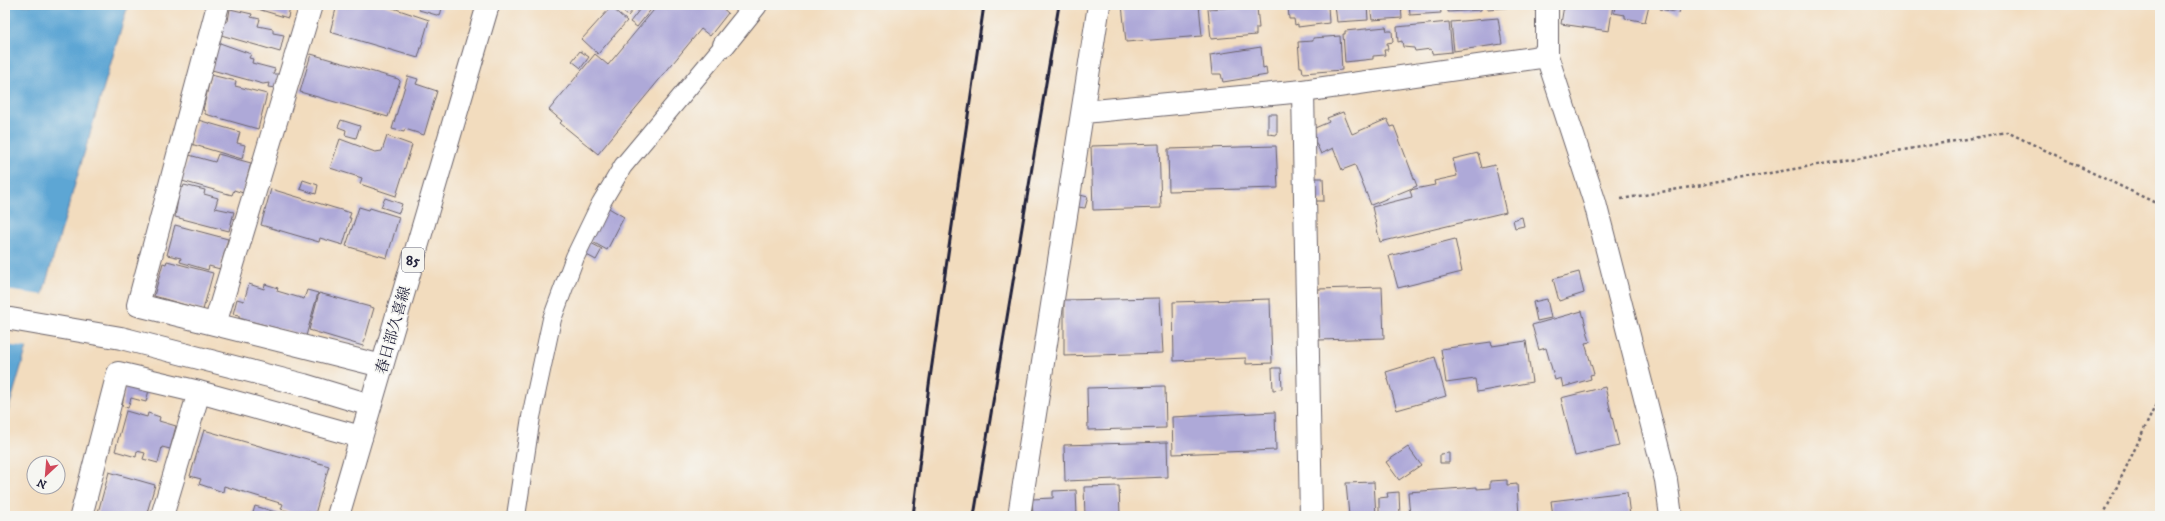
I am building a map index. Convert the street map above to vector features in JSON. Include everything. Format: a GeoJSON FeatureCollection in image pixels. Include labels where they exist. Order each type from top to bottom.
{"type":"FeatureCollection","features":[{"type":"Feature","properties":{"kind":"street"},"geometry":{"type":"LineString","coordinates":[[218,5],[138,305],[382,366]]}},
{"type":"Feature","properties":{"kind":"street"},"geometry":{"type":"LineString","coordinates":[[215,324],[311,5]]}},
{"type":"Feature","properties":{"kind":"street","name":"春日部久喜線"},"geometry":{"type":"LineString","coordinates":[[338,516],[488,5]]}},
{"type":"Feature","properties":{"kind":"street"},"geometry":{"type":"LineString","coordinates":[[724,45],[756,5]]}},
{"type":"Feature","properties":{"kind":"street"},"geometry":{"type":"LineString","coordinates":[[1019,516],[1084,112],[1099,5]]}},
{"type":"Feature","properties":{"kind":"street"},"geometry":{"type":"LineString","coordinates":[[1547,5],[1547,56],[1595,203],[1666,480],[1671,516]]}},
{"type":"Feature","properties":{"kind":"street"},"geometry":{"type":"LineString","coordinates":[[1084,112],[1303,91],[1547,56]]}},
{"type":"Feature","properties":{"kind":"street"},"geometry":{"type":"LineString","coordinates":[[1303,91],[1311,516]]}},
{"type":"Feature","properties":{"kind":"street"},"geometry":{"type":"LineString","coordinates":[[5,318],[121,338],[304,385],[370,405]]}},
{"type":"Feature","properties":{"kind":"street"},"geometry":{"type":"LineString","coordinates":[[81,516],[118,373],[199,392],[361,437]]}},
{"type":"Feature","properties":{"kind":"street"},"geometry":{"type":"LineString","coordinates":[[162,516],[199,392]]}},
{"type":"Feature","properties":{"kind":"lane"},"geometry":{"type":"LineString","coordinates":[[516,516],[531,417],[552,319],[575,257],[601,203],[623,166],[724,45]]}},
{"type":"Feature","properties":{"kind":"path"},"geometry":{"type":"LineString","coordinates":[[1595,203],[2007,132],[2160,205]]}},
{"type":"Feature","properties":{"kind":"path"},"geometry":{"type":"LineString","coordinates":[[2103,516],[2160,396]]}},
{"type":"Feature","properties":{"kind":"water"},"geometry":{"type":"Polygon","coordinates":[[[5,5],[128,5],[5,421],[5,5]]]}},
{"type":"Feature","properties":{"kind":"pier"},"geometry":{"type":"Polygon","coordinates":[[[5,290],[44,295],[29,348],[5,345],[5,290]]]}},
{"type":"Feature","properties":{"kind":"building"},"geometry":{"type":"Polygon","coordinates":[[[244,5],[290,5],[288,18],[244,5]]]}},
{"type":"Feature","properties":{"kind":"building"},"geometry":{"type":"Polygon","coordinates":[[[337,5],[384,5],[429,20],[418,58],[330,32],[337,5]]]}},
{"type":"Feature","properties":{"kind":"building"},"geometry":{"type":"Polygon","coordinates":[[[421,5],[432,5],[442,8],[440,16],[419,10],[421,5]]]}},
{"type":"Feature","properties":{"kind":"building"},"geometry":{"type":"Polygon","coordinates":[[[626,5],[637,5],[628,16],[622,11],[626,5]]]}},
{"type":"Feature","properties":{"kind":"building"},"geometry":{"type":"Polygon","coordinates":[[[643,5],[653,7],[637,27],[630,22],[643,5]]]}},
{"type":"Feature","properties":{"kind":"building"},"geometry":{"type":"Polygon","coordinates":[[[658,5],[721,5],[720,6],[728,13],[710,36],[701,29],[598,154],[560,123],[562,121],[549,110],[595,54],[608,65],[658,5]]]}},
{"type":"Feature","properties":{"kind":"building"},"geometry":{"type":"Polygon","coordinates":[[[1122,5],[1199,5],[1202,36],[1126,42],[1122,5]]]}},
{"type":"Feature","properties":{"kind":"building"},"geometry":{"type":"Polygon","coordinates":[[[1288,5],[1328,5],[1329,23],[1298,27],[1298,24],[1295,25],[1294,19],[1289,19],[1288,5]]]}},
{"type":"Feature","properties":{"kind":"building"},"geometry":{"type":"Polygon","coordinates":[[[1335,5],[1367,5],[1368,20],[1337,22],[1335,5]]]}},
{"type":"Feature","properties":{"kind":"building"},"geometry":{"type":"Polygon","coordinates":[[[1370,5],[1401,5],[1402,18],[1372,20],[1370,5]]]}},
{"type":"Feature","properties":{"kind":"building"},"geometry":{"type":"Polygon","coordinates":[[[1409,5],[1440,5],[1441,13],[1410,15],[1409,5]]]}},
{"type":"Feature","properties":{"kind":"building"},"geometry":{"type":"Polygon","coordinates":[[[1448,5],[1481,5],[1481,10],[1448,12],[1448,5]]]}},
{"type":"Feature","properties":{"kind":"building"},"geometry":{"type":"Polygon","coordinates":[[[1486,5],[1515,5],[1515,7],[1487,9],[1486,5]]]}},
{"type":"Feature","properties":{"kind":"building"},"geometry":{"type":"Polygon","coordinates":[[[1564,5],[1613,5],[1609,31],[1561,24],[1564,5]]]}},
{"type":"Feature","properties":{"kind":"building"},"geometry":{"type":"Polygon","coordinates":[[[1615,5],[1649,5],[1645,22],[1625,18],[1625,15],[1614,13],[1615,5]]]}},
{"type":"Feature","properties":{"kind":"building"},"geometry":{"type":"Polygon","coordinates":[[[1660,5],[1681,5],[1679,13],[1660,9],[1660,5]]]}},
{"type":"Feature","properties":{"kind":"building"},"geometry":{"type":"Polygon","coordinates":[[[611,7],[627,21],[598,54],[582,39],[611,7]]]}},
{"type":"Feature","properties":{"kind":"building"},"geometry":{"type":"Polygon","coordinates":[[[1238,7],[1238,9],[1257,7],[1259,28],[1256,28],[1256,35],[1211,39],[1208,9],[1238,7]]]}},
{"type":"Feature","properties":{"kind":"building"},"geometry":{"type":"Polygon","coordinates":[[[230,9],[252,14],[251,17],[260,19],[258,26],[273,29],[273,33],[284,35],[280,52],[221,35],[224,22],[228,21],[230,9]]]}},
{"type":"Feature","properties":{"kind":"building"},"geometry":{"type":"Polygon","coordinates":[[[1498,18],[1502,44],[1454,51],[1451,22],[1498,18]]]}},
{"type":"Feature","properties":{"kind":"building"},"geometry":{"type":"Polygon","coordinates":[[[1449,22],[1452,52],[1432,54],[1431,49],[1415,51],[1414,48],[1403,47],[1402,41],[1398,42],[1397,27],[1449,22]]]}},
{"type":"Feature","properties":{"kind":"building"},"geometry":{"type":"Polygon","coordinates":[[[1386,27],[1387,31],[1392,31],[1393,42],[1387,43],[1388,50],[1384,50],[1385,55],[1373,56],[1373,59],[1345,62],[1343,34],[1345,34],[1345,31],[1386,27]]]}},
{"type":"Feature","properties":{"kind":"building"},"geometry":{"type":"Polygon","coordinates":[[[1340,36],[1342,70],[1303,73],[1302,67],[1300,67],[1298,42],[1313,41],[1313,38],[1340,36]]]}},
{"type":"Feature","properties":{"kind":"building"},"geometry":{"type":"Polygon","coordinates":[[[217,42],[251,54],[249,58],[253,59],[252,63],[275,69],[273,74],[279,74],[275,88],[268,87],[269,83],[263,84],[212,70],[217,42]]]}},
{"type":"Feature","properties":{"kind":"building"},"geometry":{"type":"Polygon","coordinates":[[[1261,47],[1263,68],[1266,67],[1267,75],[1223,82],[1221,74],[1212,74],[1210,55],[1261,47]]]}},
{"type":"Feature","properties":{"kind":"building"},"geometry":{"type":"Polygon","coordinates":[[[580,51],[589,57],[581,68],[572,61],[580,51]]]}},
{"type":"Feature","properties":{"kind":"building"},"geometry":{"type":"Polygon","coordinates":[[[311,54],[398,79],[400,81],[388,117],[300,92],[311,54]]]}},
{"type":"Feature","properties":{"kind":"building"},"geometry":{"type":"Polygon","coordinates":[[[211,75],[236,81],[235,86],[267,94],[258,129],[205,114],[205,111],[203,110],[211,75]]]}},
{"type":"Feature","properties":{"kind":"building"},"geometry":{"type":"Polygon","coordinates":[[[408,76],[418,79],[416,84],[437,91],[424,135],[405,129],[404,132],[392,129],[408,76]]]}},
{"type":"Feature","properties":{"kind":"building"},"geometry":{"type":"Polygon","coordinates":[[[1343,112],[1352,134],[1387,119],[1391,127],[1394,126],[1417,186],[1371,205],[1355,165],[1342,170],[1333,148],[1321,154],[1310,130],[1329,122],[1327,118],[1343,112]]]}},
{"type":"Feature","properties":{"kind":"building"},"geometry":{"type":"Polygon","coordinates":[[[1268,114],[1277,114],[1277,135],[1268,134],[1268,114]]]}},
{"type":"Feature","properties":{"kind":"building"},"geometry":{"type":"Polygon","coordinates":[[[198,120],[240,132],[237,143],[245,145],[242,159],[191,144],[198,120]]]}},
{"type":"Feature","properties":{"kind":"building"},"geometry":{"type":"Polygon","coordinates":[[[341,120],[360,126],[356,138],[345,135],[346,130],[338,127],[341,120]]]}},
{"type":"Feature","properties":{"kind":"building"},"geometry":{"type":"Polygon","coordinates":[[[387,136],[412,145],[396,196],[360,184],[362,178],[330,168],[340,139],[375,152],[382,151],[387,136]]]}},
{"type":"Feature","properties":{"kind":"building"},"geometry":{"type":"Polygon","coordinates":[[[1159,144],[1161,208],[1093,210],[1091,146],[1159,144]]]}},
{"type":"Feature","properties":{"kind":"building"},"geometry":{"type":"Polygon","coordinates":[[[1276,146],[1278,188],[1169,191],[1168,149],[1276,146]]]}},
{"type":"Feature","properties":{"kind":"building"},"geometry":{"type":"Polygon","coordinates":[[[1478,153],[1482,168],[1495,165],[1506,212],[1380,242],[1372,207],[1412,197],[1410,190],[1435,185],[1434,181],[1457,176],[1453,159],[1478,153]]]}},
{"type":"Feature","properties":{"kind":"building"},"geometry":{"type":"Polygon","coordinates":[[[218,154],[251,163],[243,193],[234,190],[232,195],[182,181],[189,155],[215,162],[218,154]]]}},
{"type":"Feature","properties":{"kind":"building"},"geometry":{"type":"Polygon","coordinates":[[[1314,178],[1323,178],[1324,201],[1315,201],[1314,178]]]}},
{"type":"Feature","properties":{"kind":"building"},"geometry":{"type":"Polygon","coordinates":[[[303,180],[318,185],[316,194],[300,189],[303,180]]]}},
{"type":"Feature","properties":{"kind":"building"},"geometry":{"type":"Polygon","coordinates":[[[184,185],[205,190],[204,194],[218,198],[215,208],[234,212],[229,231],[175,217],[180,187],[183,188],[184,185]]]}},
{"type":"Feature","properties":{"kind":"building"},"geometry":{"type":"Polygon","coordinates":[[[271,189],[351,213],[349,218],[351,218],[343,245],[320,238],[319,242],[261,225],[271,189]]]}},
{"type":"Feature","properties":{"kind":"building"},"geometry":{"type":"Polygon","coordinates":[[[1080,195],[1088,197],[1085,208],[1078,207],[1080,195]]]}},
{"type":"Feature","properties":{"kind":"building"},"geometry":{"type":"Polygon","coordinates":[[[385,198],[402,204],[399,213],[381,207],[385,198]]]}},
{"type":"Feature","properties":{"kind":"building"},"geometry":{"type":"Polygon","coordinates":[[[359,207],[369,210],[370,208],[399,217],[387,258],[346,246],[359,207]]]}},
{"type":"Feature","properties":{"kind":"building"},"geometry":{"type":"Polygon","coordinates":[[[607,207],[624,217],[607,250],[589,240],[607,207]]]}},
{"type":"Feature","properties":{"kind":"building"},"geometry":{"type":"Polygon","coordinates":[[[1522,217],[1524,226],[1515,228],[1513,220],[1522,217]]]}},
{"type":"Feature","properties":{"kind":"building"},"geometry":{"type":"Polygon","coordinates":[[[175,225],[228,239],[220,269],[209,266],[208,270],[180,262],[181,258],[167,255],[175,225]]]}},
{"type":"Feature","properties":{"kind":"building"},"geometry":{"type":"Polygon","coordinates":[[[1455,239],[1462,272],[1398,288],[1389,256],[1455,239]]]}},
{"type":"Feature","properties":{"kind":"building"},"geometry":{"type":"Polygon","coordinates":[[[589,242],[602,249],[596,260],[583,253],[589,242]]]}},
{"type":"Feature","properties":{"kind":"building"},"geometry":{"type":"Polygon","coordinates":[[[167,261],[213,273],[203,310],[154,296],[163,263],[166,264],[167,261]]]}},
{"type":"Feature","properties":{"kind":"building"},"geometry":{"type":"Polygon","coordinates":[[[1579,272],[1584,293],[1559,301],[1553,279],[1579,272]]]}},
{"type":"Feature","properties":{"kind":"building"},"geometry":{"type":"Polygon","coordinates":[[[249,284],[264,289],[265,284],[278,288],[277,291],[304,299],[307,290],[318,293],[306,336],[239,318],[239,315],[233,314],[237,299],[244,301],[249,284]]]}},
{"type":"Feature","properties":{"kind":"building"},"geometry":{"type":"Polygon","coordinates":[[[1382,287],[1384,338],[1319,340],[1318,289],[1382,287]]]}},
{"type":"Feature","properties":{"kind":"building"},"geometry":{"type":"Polygon","coordinates":[[[319,293],[374,308],[363,346],[309,330],[319,293]]]}},
{"type":"Feature","properties":{"kind":"building"},"geometry":{"type":"Polygon","coordinates":[[[1160,298],[1163,353],[1064,356],[1064,300],[1160,298]]]}},
{"type":"Feature","properties":{"kind":"building"},"geometry":{"type":"Polygon","coordinates":[[[1270,299],[1272,363],[1246,364],[1246,358],[1174,361],[1173,302],[1270,299]]]}},
{"type":"Feature","properties":{"kind":"building"},"geometry":{"type":"Polygon","coordinates":[[[1547,299],[1551,318],[1537,321],[1533,302],[1547,299]]]}},
{"type":"Feature","properties":{"kind":"building"},"geometry":{"type":"Polygon","coordinates":[[[1582,311],[1590,342],[1585,343],[1594,374],[1590,375],[1591,379],[1563,387],[1561,378],[1555,380],[1546,348],[1539,350],[1532,325],[1582,311]]]}},
{"type":"Feature","properties":{"kind":"building"},"geometry":{"type":"Polygon","coordinates":[[[1526,341],[1532,382],[1477,392],[1475,379],[1446,383],[1441,349],[1491,342],[1492,346],[1526,341]]]}},
{"type":"Feature","properties":{"kind":"building"},"geometry":{"type":"Polygon","coordinates":[[[1435,357],[1446,396],[1397,410],[1386,372],[1435,357]]]}},
{"type":"Feature","properties":{"kind":"building"},"geometry":{"type":"Polygon","coordinates":[[[1272,368],[1281,368],[1282,389],[1273,390],[1272,368]]]}},
{"type":"Feature","properties":{"kind":"building"},"geometry":{"type":"Polygon","coordinates":[[[126,385],[149,390],[146,402],[131,398],[128,408],[122,406],[126,385]]]}},
{"type":"Feature","properties":{"kind":"building"},"geometry":{"type":"Polygon","coordinates":[[[1165,386],[1166,428],[1088,430],[1087,388],[1165,386]]]}},
{"type":"Feature","properties":{"kind":"building"},"geometry":{"type":"Polygon","coordinates":[[[1605,387],[1619,446],[1575,456],[1561,398],[1605,387]]]}},
{"type":"Feature","properties":{"kind":"building"},"geometry":{"type":"Polygon","coordinates":[[[126,411],[147,417],[148,413],[160,417],[159,421],[176,426],[170,449],[162,447],[158,463],[143,459],[145,453],[137,451],[136,457],[115,451],[126,411]]]}},
{"type":"Feature","properties":{"kind":"building"},"geometry":{"type":"Polygon","coordinates":[[[1275,412],[1276,450],[1173,454],[1172,417],[1275,412]]]}},
{"type":"Feature","properties":{"kind":"building"},"geometry":{"type":"Polygon","coordinates":[[[204,430],[329,466],[315,514],[305,511],[303,516],[281,509],[283,504],[224,486],[223,492],[199,484],[201,479],[190,476],[204,430]]]}},
{"type":"Feature","properties":{"kind":"building"},"geometry":{"type":"Polygon","coordinates":[[[1167,442],[1168,477],[1065,481],[1064,445],[1167,442]]]}},
{"type":"Feature","properties":{"kind":"building"},"geometry":{"type":"Polygon","coordinates":[[[1408,447],[1421,465],[1399,480],[1386,462],[1408,447]]]}},
{"type":"Feature","properties":{"kind":"building"},"geometry":{"type":"Polygon","coordinates":[[[1449,453],[1449,463],[1440,463],[1440,454],[1449,453]]]}},
{"type":"Feature","properties":{"kind":"building"},"geometry":{"type":"Polygon","coordinates":[[[109,472],[155,485],[146,516],[97,516],[109,472]]]}},
{"type":"Feature","properties":{"kind":"building"},"geometry":{"type":"Polygon","coordinates":[[[1507,480],[1507,485],[1517,484],[1519,516],[1410,516],[1408,492],[1477,487],[1477,489],[1490,488],[1490,481],[1507,480]]]}},
{"type":"Feature","properties":{"kind":"building"},"geometry":{"type":"Polygon","coordinates":[[[1374,482],[1376,516],[1349,516],[1346,483],[1374,482]]]}},
{"type":"Feature","properties":{"kind":"building"},"geometry":{"type":"Polygon","coordinates":[[[1119,486],[1120,516],[1085,516],[1084,487],[1119,486]]]}},
{"type":"Feature","properties":{"kind":"building"},"geometry":{"type":"Polygon","coordinates":[[[1076,490],[1077,516],[1033,516],[1032,499],[1053,498],[1053,491],[1076,490]]]}},
{"type":"Feature","properties":{"kind":"building"},"geometry":{"type":"Polygon","coordinates":[[[1399,492],[1400,516],[1379,516],[1379,498],[1388,497],[1387,493],[1399,492]]]}},
{"type":"Feature","properties":{"kind":"building"},"geometry":{"type":"Polygon","coordinates":[[[1627,492],[1630,516],[1553,516],[1551,501],[1627,492]]]}},
{"type":"Feature","properties":{"kind":"building"},"geometry":{"type":"Polygon","coordinates":[[[255,506],[289,516],[252,516],[255,506]]]}},
{"type":"Feature","properties":{"kind":"railway"},"geometry":{"type":"LineString","coordinates":[[913,516],[929,385],[984,5]]}},
{"type":"Feature","properties":{"kind":"railway"},"geometry":{"type":"LineString","coordinates":[[974,516],[1059,5]]}}]}
